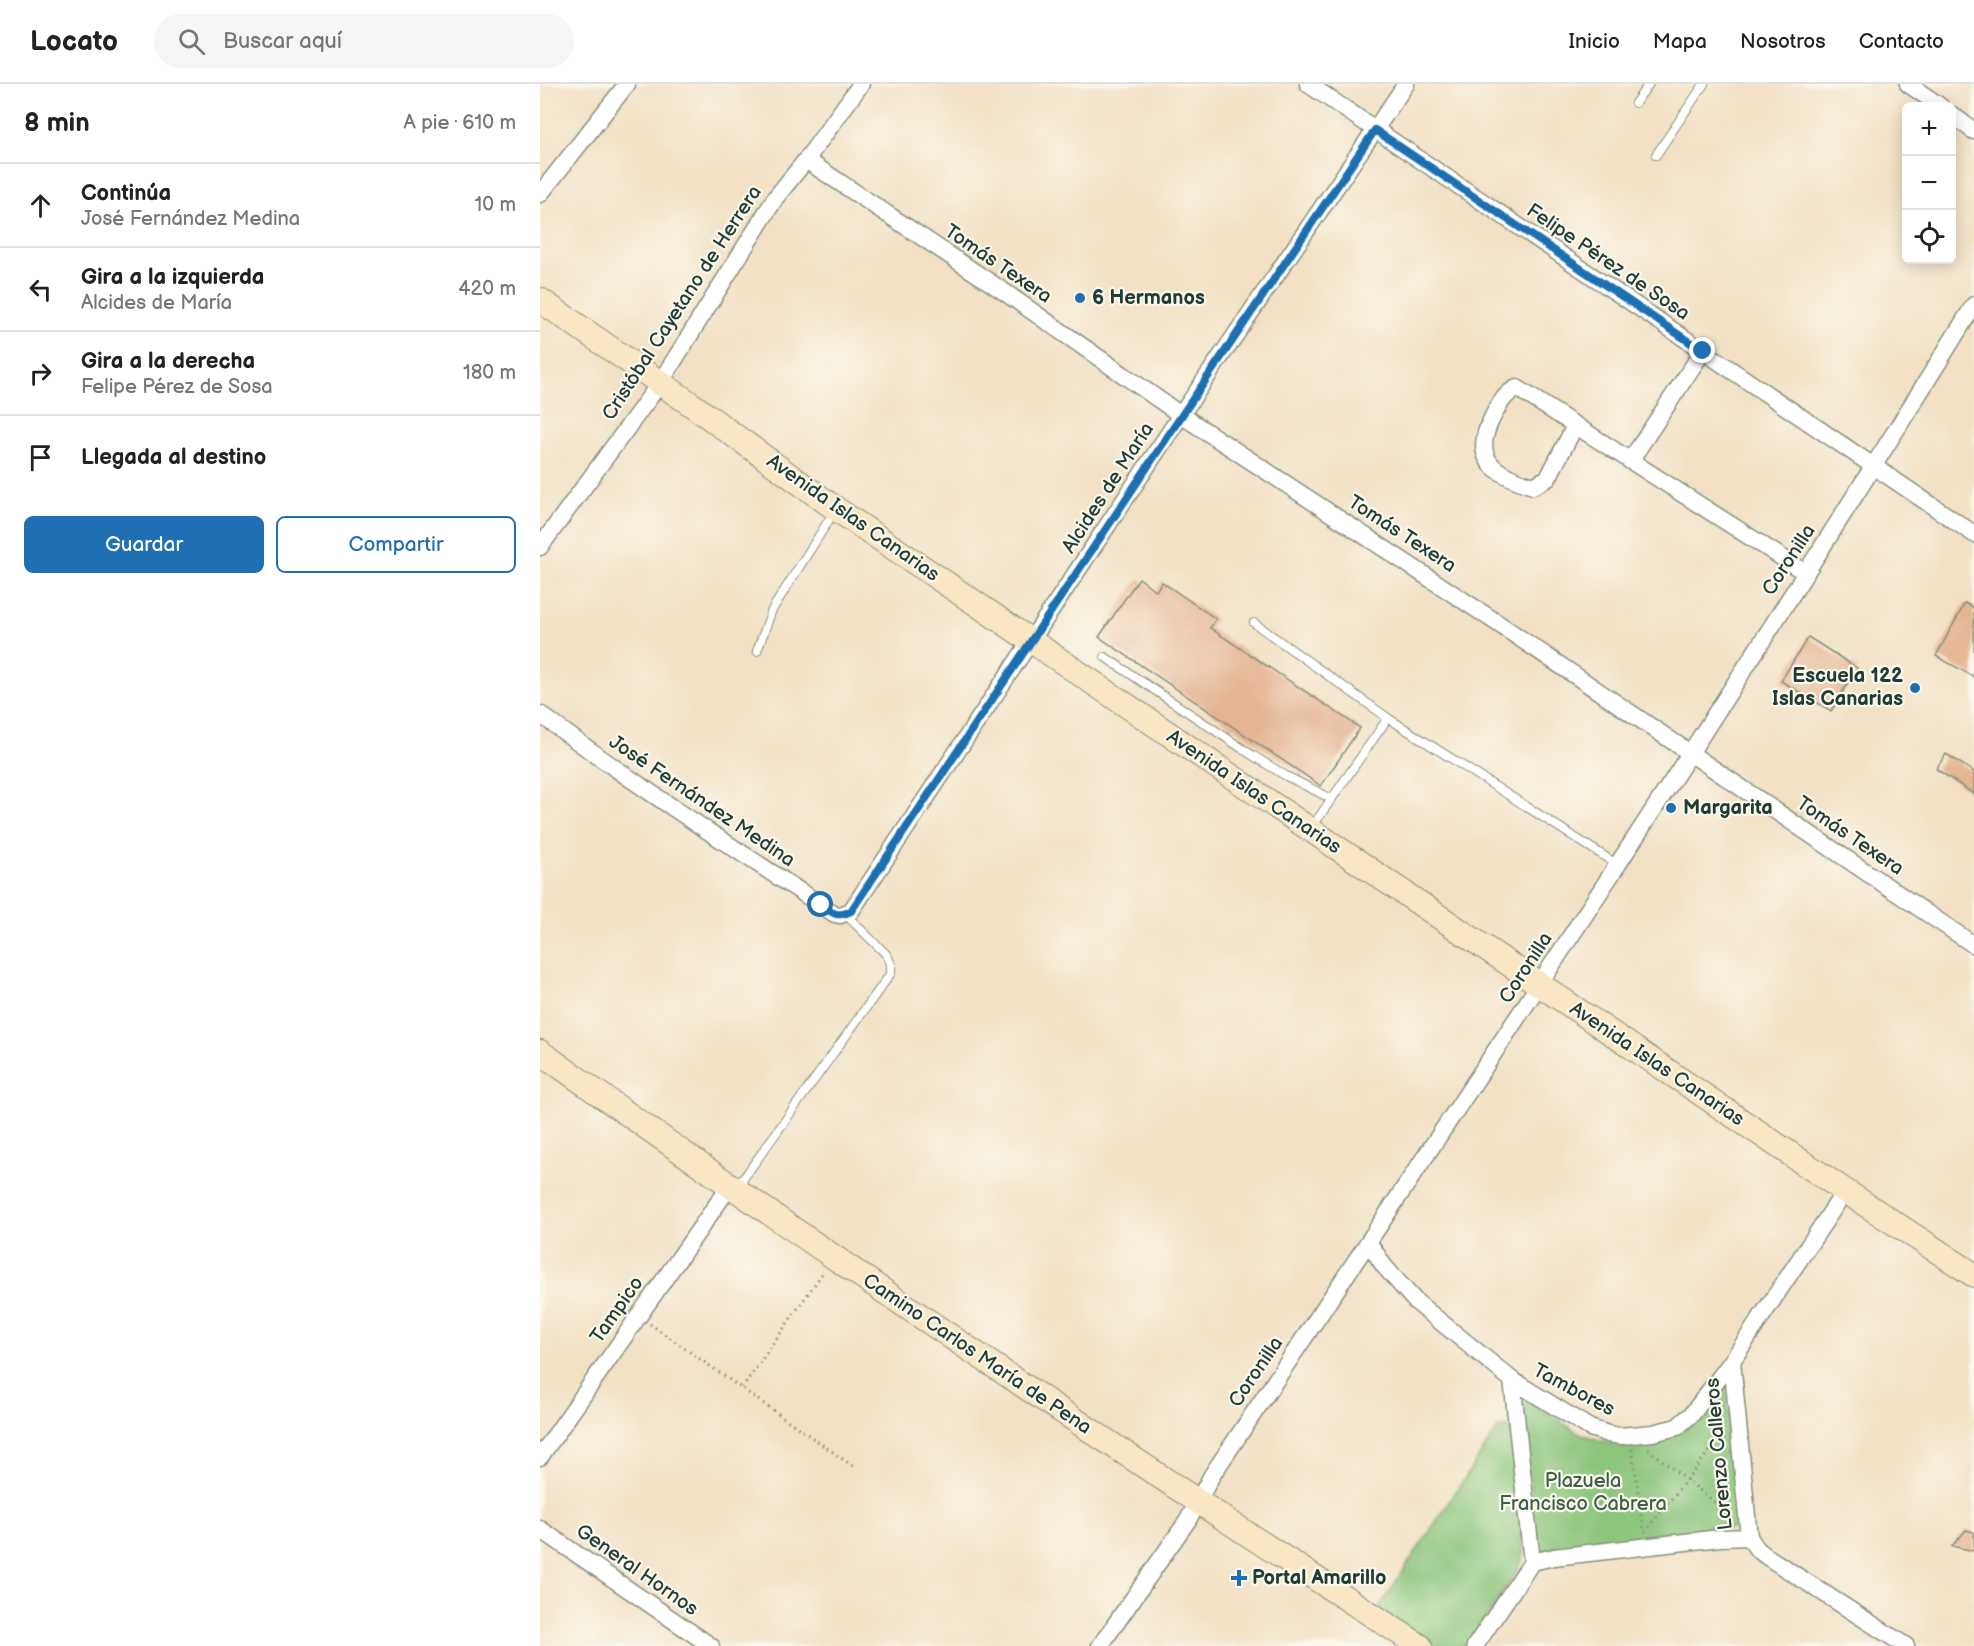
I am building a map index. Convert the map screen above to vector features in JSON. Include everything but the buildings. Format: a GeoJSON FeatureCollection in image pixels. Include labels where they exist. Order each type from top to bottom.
{"type":"FeatureCollection","features":[{"type":"Feature","properties":{"kind":"street"},"geometry":{"type":"LineString","coordinates":[[540,194],[627,84]]}},
{"type":"Feature","properties":{"kind":"street","name":"Cristóbal Cayetano de Herrera"},"geometry":{"type":"LineString","coordinates":[[540,547],[660,383],[776,197],[861,84]]}},
{"type":"Feature","properties":{"kind":"street","name":"Felipe Pérez de Sosa"},"geometry":{"type":"LineString","coordinates":[[1308,84],[1974,534]]}},
{"type":"Feature","properties":{"kind":"street","name":"Alcides de María"},"geometry":{"type":"LineString","coordinates":[[845,914],[851,911],[1406,84]]}},
{"type":"Feature","properties":{"kind":"street"},"geometry":{"type":"LineString","coordinates":[[1908,84],[1934,102]]}},
{"type":"Feature","properties":{"kind":"street"},"geometry":{"type":"LineString","coordinates":[[1956,118],[1974,130]]}},
{"type":"Feature","properties":{"kind":"street","name":"Tomás Texera"},"geometry":{"type":"LineString","coordinates":[[806,160],[1182,415],[1496,622],[1974,945]]}},
{"type":"Feature","properties":{"kind":"street","name":"Avenida Islas Canarias"},"geometry":{"type":"LineString","coordinates":[[540,300],[836,509],[1540,986],[1974,1275]]}},
{"type":"Feature","properties":{"kind":"street","name":"Coronilla"},"geometry":{"type":"LineString","coordinates":[[1100,1646],[1188,1520],[1212,1475],[1540,986],[1874,467],[1974,305]]}},
{"type":"Feature","properties":{"kind":"street"},"geometry":{"type":"LineString","coordinates":[[1630,461],[1703,351]]}},
{"type":"Feature","properties":{"kind":"street"},"geometry":{"type":"LineString","coordinates":[[1575,426],[1548,478],[1533,486],[1509,478],[1492,466],[1483,450],[1485,432],[1506,393],[1517,388],[1806,573]]}},
{"type":"Feature","properties":{"kind":"street","name":"José Fernández Medina"},"geometry":{"type":"LineString","coordinates":[[540,714],[725,843],[834,914],[845,914]]}},
{"type":"Feature","properties":{"kind":"street","name":"Camino Carlos María de Pena"},"geometry":{"type":"LineString","coordinates":[[540,1052],[729,1186],[834,1257],[1197,1502],[1419,1646]]}},
{"type":"Feature","properties":{"kind":"street","name":"Tampico"},"geometry":{"type":"LineString","coordinates":[[540,1457],[729,1186]]}},
{"type":"Feature","properties":{"kind":"street","name":"Lorenzo Calleros"},"geometry":{"type":"LineString","coordinates":[[1532,1562],[1554,1557],[1749,1533],[1732,1361],[1845,1191]]}},
{"type":"Feature","properties":{"kind":"street"},"geometry":{"type":"LineString","coordinates":[[1369,1243],[1384,1266],[1415,1301],[1512,1380]]}},
{"type":"Feature","properties":{"kind":"street","name":"Tambores"},"geometry":{"type":"LineString","coordinates":[[1512,1380],[1590,1428],[1608,1434],[1630,1435],[1653,1433],[1677,1427],[1692,1414],[1732,1361]]}},
{"type":"Feature","properties":{"kind":"street","name":"Tambores"},"geometry":{"type":"LineString","coordinates":[[1512,1380],[1532,1562]]}},
{"type":"Feature","properties":{"kind":"street","name":"General Hornos"},"geometry":{"type":"LineString","coordinates":[[540,1529],[711,1646]]}},
{"type":"Feature","properties":{"kind":"street"},"geometry":{"type":"LineString","coordinates":[[1749,1533],[1757,1549],[1766,1556],[1906,1646]]}},
{"type":"Feature","properties":{"kind":"street"},"geometry":{"type":"LineString","coordinates":[[1475,1646],[1532,1562]]}},
{"type":"Feature","properties":{"kind":"lane"},"geometry":{"type":"LineString","coordinates":[[1635,103],[1649,84]]}},
{"type":"Feature","properties":{"kind":"lane"},"geometry":{"type":"LineString","coordinates":[[1656,155],[1704,84]]}},
{"type":"Feature","properties":{"kind":"lane"},"geometry":{"type":"LineString","coordinates":[[757,651],[772,610],[836,509]]}},
{"type":"Feature","properties":{"kind":"lane"},"geometry":{"type":"LineString","coordinates":[[1254,623],[1388,718],[1618,865]]}},
{"type":"Feature","properties":{"kind":"lane"},"geometry":{"type":"LineString","coordinates":[[1105,657],[1261,760],[1332,799]]}},
{"type":"Feature","properties":{"kind":"lane"},"geometry":{"type":"LineString","coordinates":[[1310,830],[1388,718]]}},
{"type":"Feature","properties":{"kind":"lane"},"geometry":{"type":"LineString","coordinates":[[729,1186],[743,1179],[891,973],[891,964],[887,955],[845,914]]}},
{"type":"Feature","properties":{"kind":"path"},"geometry":{"type":"LineString","coordinates":[[742,1388],[834,1257]]}},
{"type":"Feature","properties":{"kind":"path"},"geometry":{"type":"LineString","coordinates":[[639,1316],[854,1467]]}},
{"type":"Feature","properties":{"kind":"path"},"geometry":{"type":"LineString","coordinates":[[1630,1435],[1644,1533],[1738,1417]]}},
{"type":"Feature","properties":{"kind":"path"},"geometry":{"type":"LineString","coordinates":[[1630,1435],[1749,1533]]}},
{"type":"Feature","properties":{"kind":"green space","name":"Plazuela Francisco Cabrera"},"geometry":{"type":"Polygon","coordinates":[[[1720,1387],[1726,1390],[1733,1443],[1740,1516],[1734,1528],[1544,1552],[1537,1548],[1522,1404],[1528,1400],[1577,1432],[1612,1443],[1659,1437],[1720,1387]]]}},
{"type":"Feature","properties":{"kind":"green space"},"geometry":{"type":"Polygon","coordinates":[[[1498,1428],[1512,1428],[1524,1546],[1522,1560],[1515,1575],[1466,1646],[1432,1646],[1378,1609],[1498,1428]]]}},
{"type":"Feature","properties":{"kind":"place","name":"6 Hermanos"},"geometry":{"type":"Point","coordinates":[1080,298]}},
{"type":"Feature","properties":{"kind":"place","name":"Escuela 122 Islas Canarias"},"geometry":{"type":"Point","coordinates":[1915,688]}},
{"type":"Feature","properties":{"kind":"place","name":"Margarita"},"geometry":{"type":"Point","coordinates":[1671,808]}},
{"type":"Feature","properties":{"kind":"place","name":"Portal Amarillo"},"geometry":{"type":"Point","coordinates":[1239,1578]}},
{"type":"Feature","properties":{"kind":"route"},"geometry":{"type":"LineString","coordinates":[[821,905],[834,914],[840,915],[851,911],[1375,130],[1703,351]]}}]}
